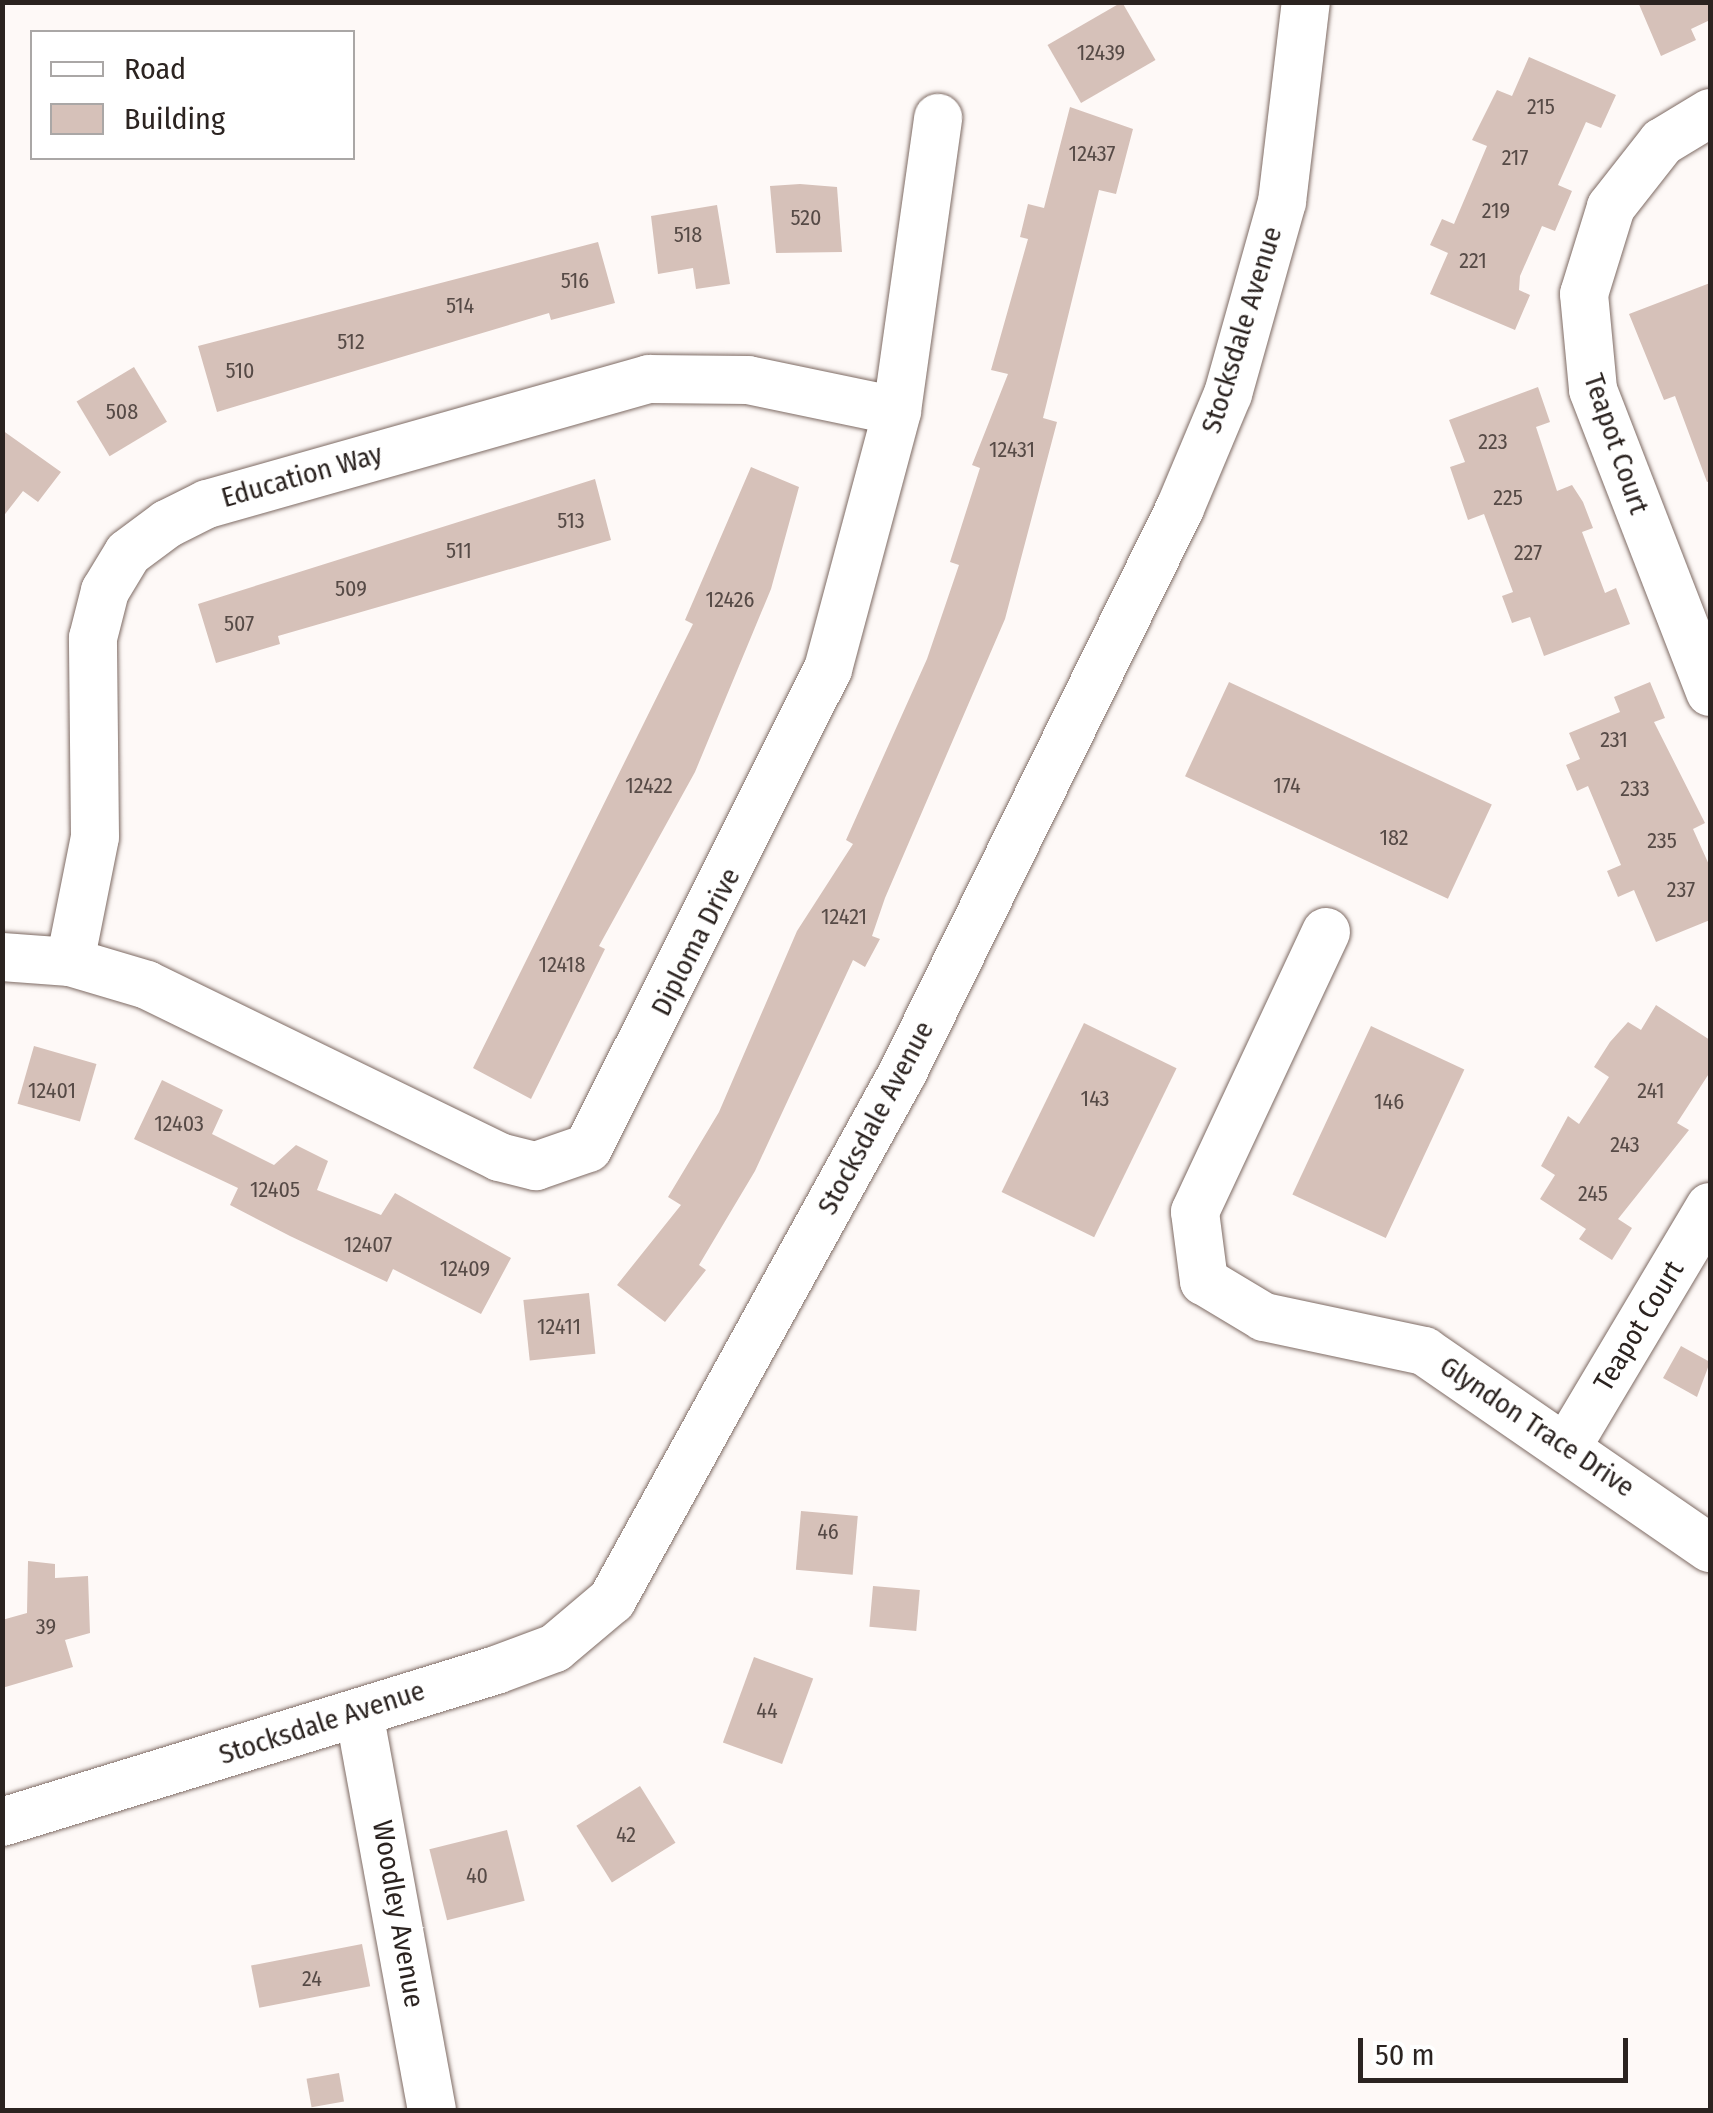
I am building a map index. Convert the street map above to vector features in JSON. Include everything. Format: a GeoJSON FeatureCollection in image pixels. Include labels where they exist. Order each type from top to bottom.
{"type":"FeatureCollection","features":[{"type":"Feature","properties":{"kind":"street","name":"Stocksdale Avenue"},"geometry":{"type":"LineString","coordinates":[[2,1822],[360,1718],[555,1648],[612,1600],[903,1072],[1187,492],[1228,394],[1282,202],[1306,2]]}},
{"type":"Feature","properties":{"kind":"street","name":"Teapot Court"},"geometry":{"type":"LineString","coordinates":[[1710,113],[1662,142],[1611,207],[1584,294],[1592,390],[1710,692]]}},
{"type":"Feature","properties":{"kind":"street","name":"Diploma Drive"},"geometry":{"type":"LineString","coordinates":[[2,957],[70,962],[234,1023],[499,1157],[536,1166],[588,1148],[828,669],[897,411],[938,118]]}},
{"type":"Feature","properties":{"kind":"street","name":"Education Way"},"geometry":{"type":"LineString","coordinates":[[70,962],[95,837],[93,638],[105,591],[128,553],[167,524],[207,504],[649,379],[748,380],[897,411]]}},
{"type":"Feature","properties":{"kind":"street","name":"Glyndon Trace Drive"},"geometry":{"type":"LineString","coordinates":[[1326,932],[1194,1212],[1204,1281],[1264,1317],[1424,1351],[1568,1445],[1710,1548]]}},
{"type":"Feature","properties":{"kind":"street","name":"Teapot Court"},"geometry":{"type":"LineString","coordinates":[[1568,1445],[1710,1207]]}},
{"type":"Feature","properties":{"kind":"street","name":"Woodley Avenue"},"geometry":{"type":"LineString","coordinates":[[360,1718],[432,2110]]}},
{"type":"Feature","properties":{"kind":"building"},"geometry":{"type":"Polygon","coordinates":[[[1122,2],[1156,60],[1081,103],[1048,45],[1122,2]]]}},
{"type":"Feature","properties":{"kind":"building"},"geometry":{"type":"Polygon","coordinates":[[[1638,2],[1710,2],[1710,20],[1691,29],[1696,40],[1661,56],[1638,2]]]}},
{"type":"Feature","properties":{"kind":"building"},"geometry":{"type":"Polygon","coordinates":[[[1529,57],[1616,95],[1601,128],[1586,122],[1558,185],[1572,191],[1555,231],[1542,226],[1520,276],[1519,290],[1530,295],[1515,330],[1430,294],[1448,253],[1430,245],[1442,219],[1454,224],[1487,146],[1472,140],[1497,90],[1512,96],[1529,57]]]}},
{"type":"Feature","properties":{"kind":"building"},"geometry":{"type":"Polygon","coordinates":[[[1070,107],[1133,129],[1116,194],[1099,190],[1043,418],[1057,422],[1005,619],[885,898],[872,936],[880,939],[865,967],[853,960],[755,1171],[699,1265],[706,1270],[665,1322],[617,1285],[681,1205],[668,1197],[719,1112],[797,931],[853,844],[846,840],[927,659],[959,565],[950,562],[980,468],[972,465],[1008,374],[991,370],[1028,239],[1020,237],[1028,204],[1044,208],[1070,107]]]}},
{"type":"Feature","properties":{"kind":"building"},"geometry":{"type":"Polygon","coordinates":[[[770,186],[837,187],[842,252],[776,253],[770,186]]]}},
{"type":"Feature","properties":{"kind":"building"},"geometry":{"type":"Polygon","coordinates":[[[717,205],[730,284],[696,289],[693,268],[658,274],[651,216],[717,205]]]}},
{"type":"Feature","properties":{"kind":"building"},"geometry":{"type":"Polygon","coordinates":[[[598,242],[615,303],[551,320],[549,313],[217,412],[198,346],[598,242]]]}},
{"type":"Feature","properties":{"kind":"building"},"geometry":{"type":"Polygon","coordinates":[[[1710,283],[1707,482],[1675,396],[1664,400],[1629,314],[1710,283]]]}},
{"type":"Feature","properties":{"kind":"building"},"geometry":{"type":"Polygon","coordinates":[[[134,367],[167,422],[110,456],[77,402],[134,367]]]}},
{"type":"Feature","properties":{"kind":"building"},"geometry":{"type":"Polygon","coordinates":[[[1538,387],[1550,422],[1536,427],[1557,491],[1572,485],[1583,502],[1593,528],[1582,532],[1605,593],[1616,588],[1630,624],[1544,656],[1530,617],[1512,623],[1502,596],[1513,592],[1484,514],[1468,520],[1450,467],[1465,462],[1449,420],[1538,387]]]}},
{"type":"Feature","properties":{"kind":"building"},"geometry":{"type":"Polygon","coordinates":[[[2,430],[61,472],[38,502],[23,491],[2,518],[2,430]]]}},
{"type":"Feature","properties":{"kind":"building"},"geometry":{"type":"Polygon","coordinates":[[[751,467],[799,487],[771,589],[695,772],[599,946],[605,949],[531,1099],[473,1068],[693,624],[685,620],[751,467]]]}},
{"type":"Feature","properties":{"kind":"building"},"geometry":{"type":"Polygon","coordinates":[[[595,479],[611,540],[278,636],[280,644],[216,663],[198,604],[595,479]]]}},
{"type":"Feature","properties":{"kind":"building"},"geometry":{"type":"Polygon","coordinates":[[[1229,682],[1492,805],[1448,899],[1185,776],[1229,682]]]}},
{"type":"Feature","properties":{"kind":"building"},"geometry":{"type":"Polygon","coordinates":[[[1650,682],[1665,718],[1654,722],[1705,823],[1693,829],[1710,867],[1710,920],[1656,942],[1634,890],[1618,897],[1607,871],[1621,865],[1588,786],[1577,791],[1566,765],[1580,759],[1569,733],[1620,712],[1614,697],[1650,682]]]}},
{"type":"Feature","properties":{"kind":"building"},"geometry":{"type":"Polygon","coordinates":[[[1656,1005],[1710,1040],[1710,1072],[1677,1123],[1689,1130],[1618,1219],[1632,1228],[1612,1260],[1579,1239],[1586,1229],[1540,1199],[1555,1175],[1541,1166],[1568,1116],[1579,1124],[1609,1077],[1594,1067],[1610,1042],[1628,1022],[1641,1030],[1656,1005]]]}},
{"type":"Feature","properties":{"kind":"building"},"geometry":{"type":"Polygon","coordinates":[[[1084,1023],[1177,1068],[1094,1237],[1002,1192],[1084,1023]]]}},
{"type":"Feature","properties":{"kind":"building"},"geometry":{"type":"Polygon","coordinates":[[[1371,1026],[1464,1070],[1386,1238],[1292,1195],[1371,1026]]]}},
{"type":"Feature","properties":{"kind":"building"},"geometry":{"type":"Polygon","coordinates":[[[34,1046],[96,1064],[80,1122],[17,1104],[34,1046]]]}},
{"type":"Feature","properties":{"kind":"building"},"geometry":{"type":"Polygon","coordinates":[[[162,1080],[223,1110],[212,1134],[274,1165],[296,1145],[328,1161],[317,1190],[381,1215],[395,1193],[511,1258],[481,1314],[393,1269],[387,1282],[290,1236],[230,1205],[238,1188],[134,1139],[162,1080]]]}},
{"type":"Feature","properties":{"kind":"building"},"geometry":{"type":"Polygon","coordinates":[[[589,1293],[595,1354],[530,1361],[523,1300],[589,1293]]]}},
{"type":"Feature","properties":{"kind":"building"},"geometry":{"type":"Polygon","coordinates":[[[1681,1346],[1710,1362],[1697,1397],[1663,1378],[1681,1346]]]}},
{"type":"Feature","properties":{"kind":"building"},"geometry":{"type":"Polygon","coordinates":[[[801,1511],[858,1516],[853,1575],[796,1570],[801,1511]]]}},
{"type":"Feature","properties":{"kind":"building"},"geometry":{"type":"Polygon","coordinates":[[[28,1561],[55,1564],[55,1578],[88,1576],[90,1633],[65,1640],[73,1667],[2,1688],[2,1620],[27,1613],[28,1561]]]}},
{"type":"Feature","properties":{"kind":"building"},"geometry":{"type":"Polygon","coordinates":[[[873,1586],[920,1590],[916,1631],[869,1627],[873,1586]]]}},
{"type":"Feature","properties":{"kind":"building"},"geometry":{"type":"Polygon","coordinates":[[[754,1657],[813,1679],[782,1764],[723,1743],[754,1657]]]}},
{"type":"Feature","properties":{"kind":"building"},"geometry":{"type":"Polygon","coordinates":[[[640,1786],[676,1843],[612,1883],[576,1826],[640,1786]]]}},
{"type":"Feature","properties":{"kind":"building"},"geometry":{"type":"Polygon","coordinates":[[[507,1830],[525,1901],[447,1920],[429,1849],[507,1830]]]}},
{"type":"Feature","properties":{"kind":"building"},"geometry":{"type":"Polygon","coordinates":[[[362,1944],[370,1986],[259,2008],[251,1966],[362,1944]]]}},
{"type":"Feature","properties":{"kind":"building"},"geometry":{"type":"Polygon","coordinates":[[[339,2073],[344,2102],[312,2107],[307,2079],[339,2073]]]}}]}
